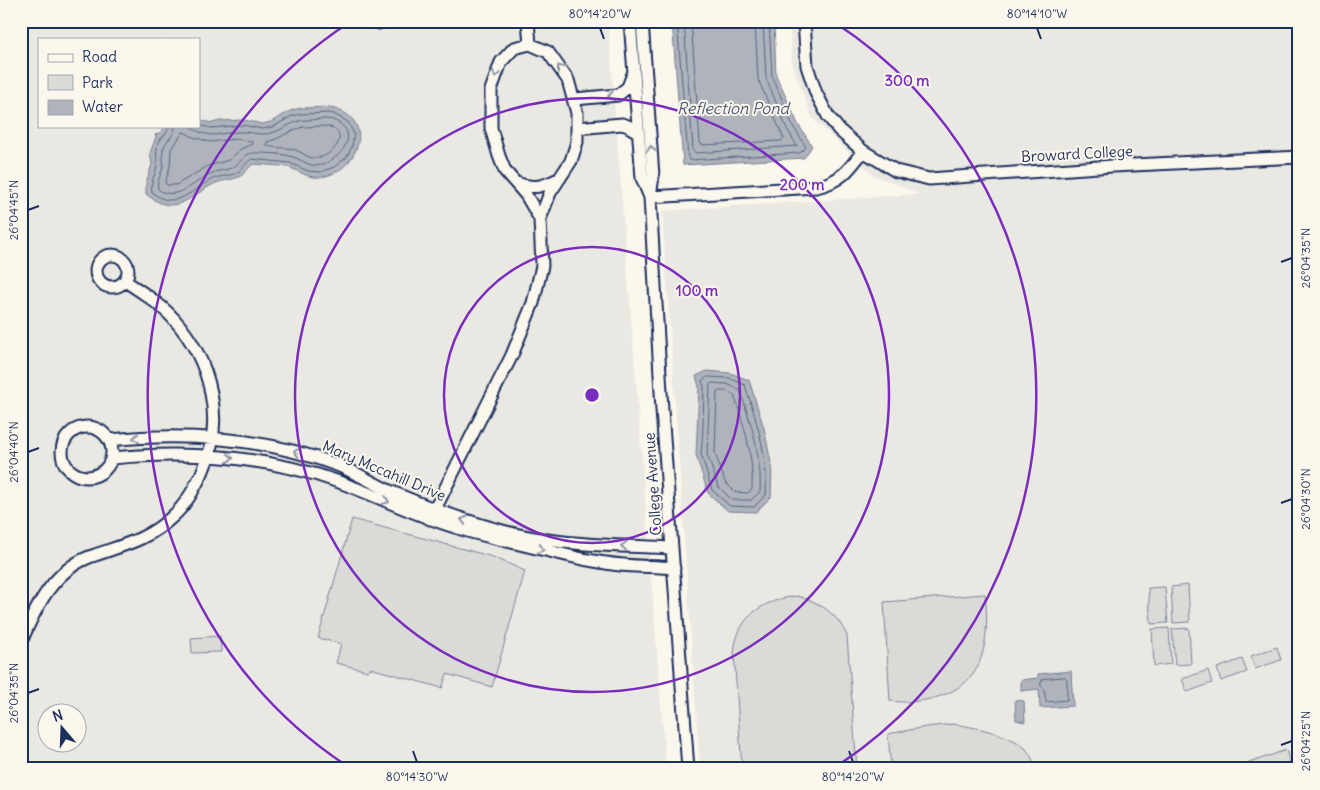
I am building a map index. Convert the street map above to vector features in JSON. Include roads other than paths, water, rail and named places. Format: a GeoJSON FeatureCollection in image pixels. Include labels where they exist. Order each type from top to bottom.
{"type":"FeatureCollection","features":[{"type":"Feature","properties":{"kind":"street"},"geometry":{"type":"LineString","coordinates":[[528,21],[530,44]]}},
{"type":"Feature","properties":{"kind":"street","name":"College Avenue"},"geometry":{"type":"LineString","coordinates":[[630,21],[642,178],[650,197]]}},
{"type":"Feature","properties":{"kind":"street","name":"College Avenue"},"geometry":{"type":"LineString","coordinates":[[642,21],[653,176],[650,197],[662,410],[688,769]]}},
{"type":"Feature","properties":{"kind":"street","name":"Broward College"},"geometry":{"type":"LineString","coordinates":[[804,21],[807,66],[816,93],[828,116],[839,130],[863,150],[896,171],[929,179],[1094,167],[1299,157]]}},
{"type":"Feature","properties":{"kind":"street"},"geometry":{"type":"LineString","coordinates":[[432,514],[512,355],[533,303],[542,266],[540,219],[550,193],[574,154],[577,128],[575,99],[568,80],[548,52],[530,44],[514,48],[501,62],[491,90],[491,128],[505,171],[526,195],[540,219]]}},
{"type":"Feature","properties":{"kind":"street"},"geometry":{"type":"LineString","coordinates":[[575,99],[618,95],[628,87],[634,72]]}},
{"type":"Feature","properties":{"kind":"street"},"geometry":{"type":"LineString","coordinates":[[577,128],[622,124],[638,132]]}},
{"type":"Feature","properties":{"kind":"street"},"geometry":{"type":"LineString","coordinates":[[650,197],[816,187],[835,181],[842,176],[863,150]]}},
{"type":"Feature","properties":{"kind":"street"},"geometry":{"type":"LineString","coordinates":[[517,184],[541,186],[560,178]]}},
{"type":"Feature","properties":{"kind":"street"},"geometry":{"type":"LineString","coordinates":[[21,642],[33,615],[47,590],[54,582],[85,559],[134,542],[162,526],[186,501],[195,487],[209,456],[213,410],[211,391],[200,358],[173,318],[155,302],[125,281]]}},
{"type":"Feature","properties":{"kind":"street"},"geometry":{"type":"LineString","coordinates":[[91,427],[105,434],[109,440],[112,446],[112,458],[104,471],[90,477],[82,477],[69,469],[62,455],[62,448],[70,434],[76,430],[91,427]]}},
{"type":"Feature","properties":{"kind":"street","name":"Mary Mccahill Drive"},"geometry":{"type":"LineString","coordinates":[[109,440],[172,437],[212,438],[261,444],[297,452],[344,468],[464,530],[607,564],[674,568]]}},
{"type":"Feature","properties":{"kind":"street","name":"Mary Mccahill Drive"},"geometry":{"type":"LineString","coordinates":[[112,458],[159,455],[242,458],[329,478],[432,514],[502,531],[543,539],[585,544],[672,548]]}},
{"type":"Feature","properties":{"kind":"street"},"geometry":{"type":"LineString","coordinates":[[582,559],[585,544]]}},
{"type":"Feature","properties":{"kind":"water","name":"Reflection Pond"},"geometry":{"type":"Polygon","coordinates":[[[672,21],[774,21],[776,75],[798,124],[812,146],[804,158],[683,165],[672,21]]]}},
{"type":"Feature","properties":{"kind":"water"},"geometry":{"type":"Polygon","coordinates":[[[322,107],[335,109],[348,115],[356,124],[359,135],[352,157],[344,167],[333,174],[315,177],[307,176],[287,167],[253,164],[243,175],[216,183],[174,205],[166,205],[146,194],[146,183],[152,164],[150,153],[155,135],[164,128],[200,128],[200,120],[212,123],[244,120],[262,124],[271,122],[290,111],[300,108],[322,107]]]}},
{"type":"Feature","properties":{"kind":"water"},"geometry":{"type":"Polygon","coordinates":[[[707,371],[730,373],[749,380],[764,428],[772,468],[771,497],[756,512],[728,511],[708,493],[696,455],[699,387],[696,376],[707,371]]]}},
{"type":"Feature","properties":{"kind":"water"},"geometry":{"type":"Polygon","coordinates":[[[1071,671],[1073,706],[1040,708],[1039,689],[1021,691],[1021,680],[1038,678],[1038,674],[1071,671]]]}},
{"type":"Feature","properties":{"kind":"water"},"geometry":{"type":"Polygon","coordinates":[[[1015,700],[1024,701],[1025,722],[1016,720],[1015,700]]]}}]}
